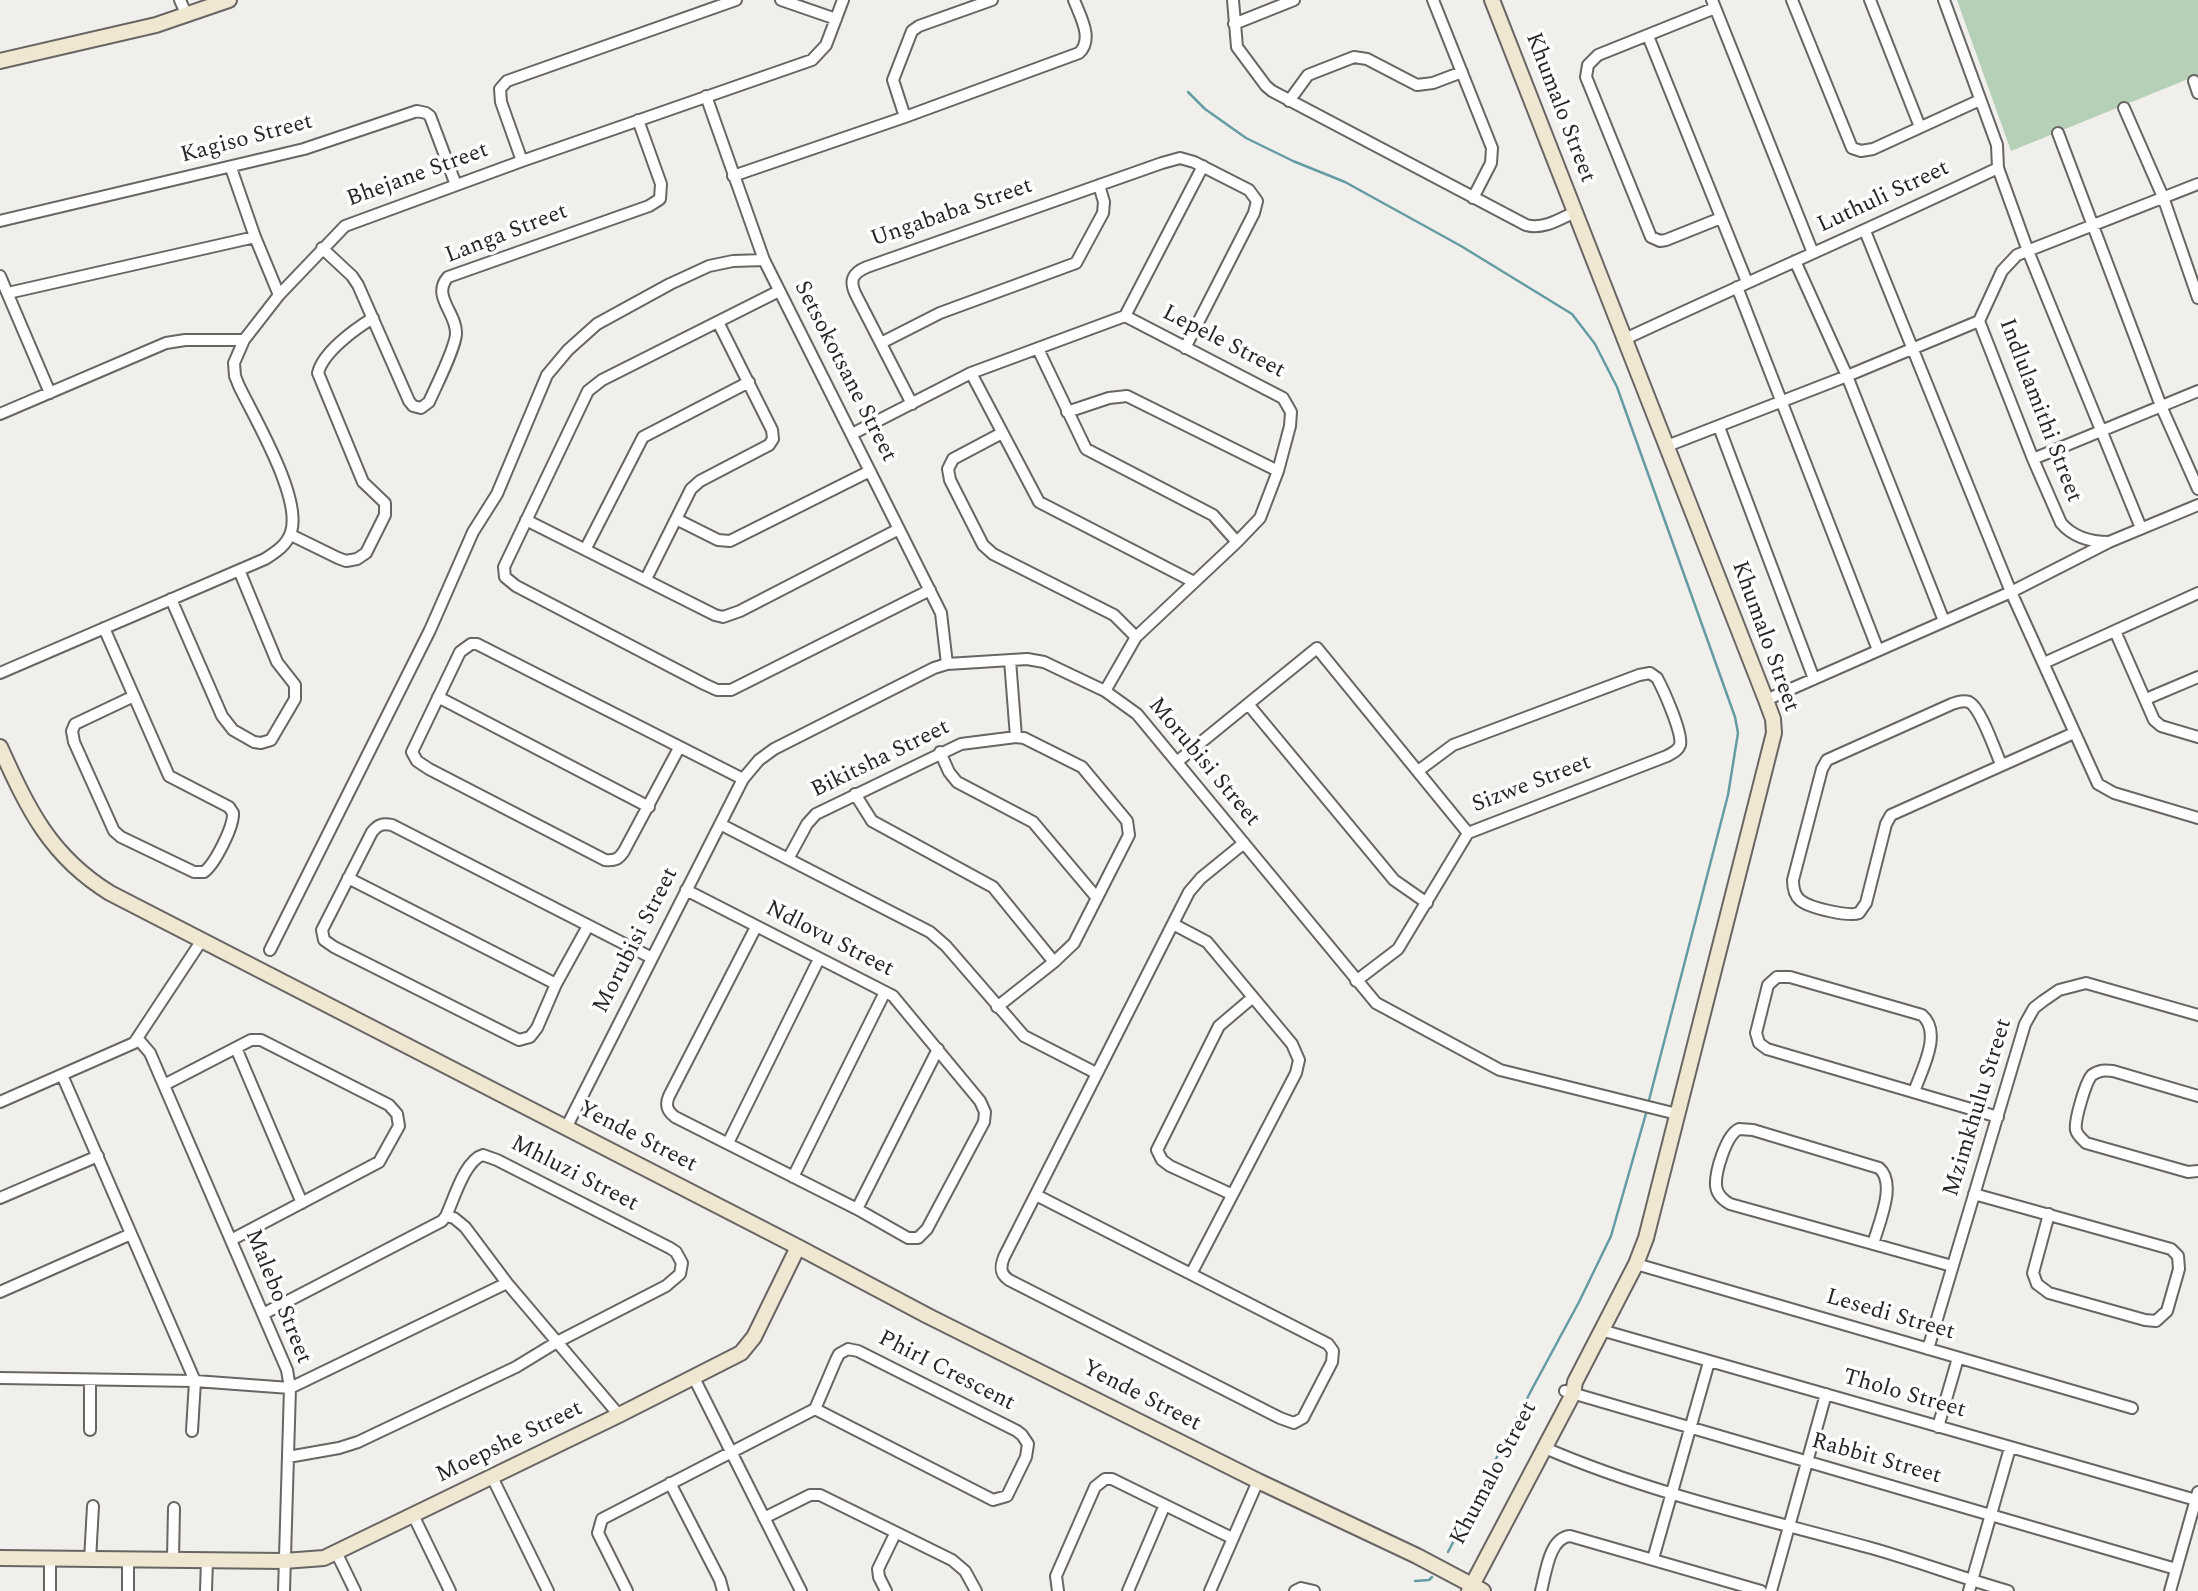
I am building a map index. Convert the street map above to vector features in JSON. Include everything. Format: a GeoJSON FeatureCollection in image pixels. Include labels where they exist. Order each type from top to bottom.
{"type":"FeatureCollection","features":[{"type":"Feature","properties":{"kind":"street"},"geometry":{"type":"LineString","coordinates":[[180,0],[187,16]]}},
{"type":"Feature","properties":{"kind":"street"},"geometry":{"type":"LineString","coordinates":[[0,61],[145,28],[229,0]]}},
{"type":"Feature","properties":{"kind":"street"},"geometry":{"type":"LineString","coordinates":[[522,161],[501,102],[500,89],[503,84],[513,78],[736,0]]}},
{"type":"Feature","properties":{"kind":"street"},"geometry":{"type":"LineString","coordinates":[[781,0],[836,19]]}},
{"type":"Feature","properties":{"kind":"street","name":"Bhejane Street"},"geometry":{"type":"LineString","coordinates":[[291,535],[293,512],[290,498],[235,376],[236,355],[244,340],[279,295],[340,229],[352,222],[522,161],[812,60],[823,50],[843,0]]}},
{"type":"Feature","properties":{"kind":"street"},"geometry":{"type":"LineString","coordinates":[[905,117],[893,80],[914,29],[992,0]]}},
{"type":"Feature","properties":{"kind":"street"},"geometry":{"type":"LineString","coordinates":[[733,176],[1079,53],[1084,49],[1086,38],[1074,0]]}},
{"type":"Feature","properties":{"kind":"street"},"geometry":{"type":"LineString","coordinates":[[1233,0],[1236,41],[1240,52],[1266,86],[1289,101],[1532,227],[1553,222],[1575,212]]}},
{"type":"Feature","properties":{"kind":"street"},"geometry":{"type":"LineString","coordinates":[[1234,24],[1294,0]]}},
{"type":"Feature","properties":{"kind":"street"},"geometry":{"type":"LineString","coordinates":[[1433,0],[1492,148],[1493,156],[1473,198]]}},
{"type":"Feature","properties":{"kind":"street","name":"Khumalo Street"},"geometry":{"type":"LineString","coordinates":[[1467,1588],[1636,1265],[1646,1238],[1774,733],[1773,719],[1766,699],[1492,0]]}},
{"type":"Feature","properties":{"kind":"street"},"geometry":{"type":"LineString","coordinates":[[1792,0],[1852,148],[1861,151],[1872,149],[1980,100]]}},
{"type":"Feature","properties":{"kind":"street"},"geometry":{"type":"LineString","coordinates":[[1870,0],[1920,127]]}},
{"type":"Feature","properties":{"kind":"street"},"geometry":{"type":"LineString","coordinates":[[1944,0],[1997,145],[1998,168],[2028,251],[2141,528]]}},
{"type":"Feature","properties":{"kind":"street"},"geometry":{"type":"LineString","coordinates":[[1721,218],[1660,241],[1651,237],[1586,78],[1588,65],[1598,55],[1648,36],[1714,4],[1813,253]]}},
{"type":"Feature","properties":{"kind":"street"},"geometry":{"type":"LineString","coordinates":[[1648,36],[1721,218],[1782,401],[1878,650]]}},
{"type":"Feature","properties":{"kind":"street"},"geometry":{"type":"LineString","coordinates":[[1289,101],[1308,75],[1354,57],[1367,59],[1418,85],[1427,85],[1462,72]]}},
{"type":"Feature","properties":{"kind":"street","name":"Setsokotsane Street"},"geometry":{"type":"LineString","coordinates":[[706,96],[764,260],[941,613],[947,663]]}},
{"type":"Feature","properties":{"kind":"street"},"geometry":{"type":"LineString","coordinates":[[2124,108],[2163,197],[2198,298]]}},
{"type":"Feature","properties":{"kind":"street","name":"Kagiso Street"},"geometry":{"type":"LineString","coordinates":[[0,220],[309,148],[422,111],[430,116],[456,185]]}},
{"type":"Feature","properties":{"kind":"street","name":"Langa Street"},"geometry":{"type":"LineString","coordinates":[[322,248],[355,280],[409,401],[417,407],[426,405],[456,338],[454,323],[441,292],[448,277],[649,206],[660,199],[662,184],[638,120]]}},
{"type":"Feature","properties":{"kind":"street"},"geometry":{"type":"LineString","coordinates":[[2058,133],[2161,406],[2198,489]]}},
{"type":"Feature","properties":{"kind":"street","name":"Ungababa Street"},"geometry":{"type":"LineString","coordinates":[[912,404],[853,288],[852,278],[859,270],[1175,159],[1187,159],[1203,166],[1249,190],[1257,201],[1254,213],[1185,348]]}},
{"type":"Feature","properties":{"kind":"street"},"geometry":{"type":"LineString","coordinates":[[1125,316],[1203,166]]}},
{"type":"Feature","properties":{"kind":"street"},"geometry":{"type":"LineString","coordinates":[[231,168],[279,295]]}},
{"type":"Feature","properties":{"kind":"street","name":"Luthuli Street"},"geometry":{"type":"LineString","coordinates":[[1625,339],[1866,231],[1998,168]]}},
{"type":"Feature","properties":{"kind":"street","name":"Indlulamithi Street"},"geometry":{"type":"LineString","coordinates":[[2109,542],[2096,542],[2067,530],[2056,516],[1979,321],[2002,271],[2017,255],[2198,184]]}},
{"type":"Feature","properties":{"kind":"street"},"geometry":{"type":"LineString","coordinates":[[881,343],[940,313],[1076,263],[1103,213],[1104,202],[1099,185]]}},
{"type":"Feature","properties":{"kind":"street"},"geometry":{"type":"LineString","coordinates":[[1866,231],[2011,592],[2098,784],[2105,790],[2198,818]]}},
{"type":"Feature","properties":{"kind":"street"},"geometry":{"type":"LineString","coordinates":[[8,293],[255,237]]}},
{"type":"Feature","properties":{"kind":"street"},"geometry":{"type":"LineString","coordinates":[[270,950],[430,631],[473,532],[497,494],[547,375],[568,350],[597,324],[670,284],[709,266],[733,261],[764,260]]}},
{"type":"Feature","properties":{"kind":"street"},"geometry":{"type":"LineString","coordinates":[[1795,261],[1847,376],[1944,621]]}},
{"type":"Feature","properties":{"kind":"street"},"geometry":{"type":"LineString","coordinates":[[0,276],[50,393]]}},
{"type":"Feature","properties":{"kind":"street"},"geometry":{"type":"LineString","coordinates":[[779,291],[593,386],[584,398],[504,567],[505,577],[516,586],[704,684],[724,691],[731,690],[930,590]]}},
{"type":"Feature","properties":{"kind":"street","name":"Lepele Street"},"geometry":{"type":"LineString","coordinates":[[852,434],[971,373],[1125,316],[1279,395],[1287,402],[1291,412],[1290,426],[1278,471],[1260,518],[1136,637],[1105,691]]}},
{"type":"Feature","properties":{"kind":"street"},"geometry":{"type":"LineString","coordinates":[[0,673],[239,570],[278,551],[291,535],[338,558],[352,561],[366,553],[385,515],[385,503],[363,482],[318,373],[322,363],[351,332],[373,318]]}},
{"type":"Feature","properties":{"kind":"street"},"geometry":{"type":"LineString","coordinates":[[646,579],[695,485],[769,446],[773,439],[772,430],[718,321]]}},
{"type":"Feature","properties":{"kind":"street"},"geometry":{"type":"LineString","coordinates":[[1667,446],[1979,321]]}},
{"type":"Feature","properties":{"kind":"street"},"geometry":{"type":"LineString","coordinates":[[0,414],[166,343],[185,340],[244,340]]}},
{"type":"Feature","properties":{"kind":"street"},"geometry":{"type":"LineString","coordinates":[[1038,349],[1083,445],[1213,514],[1237,542]]}},
{"type":"Feature","properties":{"kind":"street"},"geometry":{"type":"LineString","coordinates":[[971,373],[1039,502],[1194,582]]}},
{"type":"Feature","properties":{"kind":"street"},"geometry":{"type":"LineString","coordinates":[[586,548],[643,437],[749,382]]}},
{"type":"Feature","properties":{"kind":"street"},"geometry":{"type":"LineString","coordinates":[[2033,459],[2198,391]]}},
{"type":"Feature","properties":{"kind":"street"},"geometry":{"type":"LineString","coordinates":[[1067,412],[1109,398],[1127,396],[1278,471]]}},
{"type":"Feature","properties":{"kind":"street"},"geometry":{"type":"LineString","coordinates":[[1719,427],[1814,679]]}},
{"type":"Feature","properties":{"kind":"street"},"geometry":{"type":"LineString","coordinates":[[1002,433],[953,459],[948,469],[950,480],[983,545],[993,554],[1114,615],[1136,637]]}},
{"type":"Feature","properties":{"kind":"street"},"geometry":{"type":"LineString","coordinates":[[676,519],[718,540],[730,541],[870,471]]}},
{"type":"Feature","properties":{"kind":"street"},"geometry":{"type":"LineString","coordinates":[[1766,699],[2011,592],[2109,542],[2198,505]]}},
{"type":"Feature","properties":{"kind":"street"},"geometry":{"type":"LineString","coordinates":[[526,520],[715,615],[730,615],[899,529]]}},
{"type":"Feature","properties":{"kind":"street"},"geometry":{"type":"LineString","coordinates":[[172,599],[225,722],[254,742],[266,742],[275,735],[295,699],[295,685],[277,662],[239,570]]}},
{"type":"Feature","properties":{"kind":"street"},"geometry":{"type":"LineString","coordinates":[[2044,663],[2198,593]]}},
{"type":"Feature","properties":{"kind":"street"},"geometry":{"type":"LineString","coordinates":[[104,628],[134,696],[169,776],[226,806],[233,813],[231,826],[212,864],[204,872],[194,873],[117,834],[74,742],[72,731],[75,724],[134,696]]}},
{"type":"Feature","properties":{"kind":"street"},"geometry":{"type":"LineString","coordinates":[[2115,631],[2154,720],[2161,726],[2198,737]]}},
{"type":"Feature","properties":{"kind":"street"},"geometry":{"type":"LineString","coordinates":[[679,748],[620,857],[606,860],[429,769],[414,757],[413,747],[462,648],[471,643],[743,779]]}},
{"type":"Feature","properties":{"kind":"street","name":"Sizwe Street"},"geometry":{"type":"LineString","coordinates":[[1248,704],[1317,648],[1468,833],[1667,756],[1678,749],[1679,733],[1654,674],[1639,675],[1460,743],[1418,771]]}},
{"type":"Feature","properties":{"kind":"street","name":"Morubisi Street"},"geometry":{"type":"LineString","coordinates":[[566,1128],[743,779],[759,760],[774,749],[947,663],[1027,659],[1044,662],[1105,691],[1137,714],[1356,981],[1383,1008],[1490,1066],[1677,1114]]}},
{"type":"Feature","properties":{"kind":"street"},"geometry":{"type":"LineString","coordinates":[[1010,660],[1016,737]]}},
{"type":"Feature","properties":{"kind":"street"},"geometry":{"type":"LineString","coordinates":[[2146,699],[2198,677]]}},
{"type":"Feature","properties":{"kind":"street"},"geometry":{"type":"LineString","coordinates":[[438,697],[649,807]]}},
{"type":"Feature","properties":{"kind":"street"},"geometry":{"type":"LineString","coordinates":[[2001,764],[1978,712],[1972,704],[1964,701],[1827,760],[1822,769],[1793,880],[1798,898],[1806,904],[1847,915],[1859,913],[1866,903],[1886,824],[1891,815],[2074,733]]}},
{"type":"Feature","properties":{"kind":"street"},"geometry":{"type":"LineString","coordinates":[[1178,761],[1248,704],[1394,880],[1427,903]]}},
{"type":"Feature","properties":{"kind":"street","name":"Bikitsha Street"},"geometry":{"type":"LineString","coordinates":[[788,859],[810,819],[940,752],[970,741],[1016,737],[1030,740],[1076,762],[1126,821],[1130,830],[1127,841],[1074,943],[998,1007]]}},
{"type":"Feature","properties":{"kind":"street","name":"Yende Street"},"geometry":{"type":"LineString","coordinates":[[0,747],[40,828],[79,872],[110,893],[928,1316],[1467,1588]]}},
{"type":"Feature","properties":{"kind":"street"},"geometry":{"type":"LineString","coordinates":[[940,752],[957,782],[1033,822],[1097,898]]}},
{"type":"Feature","properties":{"kind":"street"},"geometry":{"type":"LineString","coordinates":[[855,794],[872,821],[993,887],[1054,962]]}},
{"type":"Feature","properties":{"kind":"street"},"geometry":{"type":"LineString","coordinates":[[588,926],[556,984],[537,1028],[530,1037],[519,1040],[324,940],[322,930],[372,832],[380,824],[392,825],[652,958]]}},
{"type":"Feature","properties":{"kind":"street"},"geometry":{"type":"LineString","coordinates":[[720,824],[930,932],[946,946],[1024,1036],[1097,1073]]}},
{"type":"Feature","properties":{"kind":"street"},"geometry":{"type":"LineString","coordinates":[[1356,981],[1394,954],[1468,833]]}},
{"type":"Feature","properties":{"kind":"street"},"geometry":{"type":"LineString","coordinates":[[1036,1195],[1328,1344],[1333,1351],[1332,1362],[1303,1419],[1294,1423],[1288,1421],[1009,1280],[1002,1272],[1004,1257],[1194,886],[1244,843]]}},
{"type":"Feature","properties":{"kind":"street"},"geometry":{"type":"LineString","coordinates":[[348,878],[556,984]]}},
{"type":"Feature","properties":{"kind":"street","name":"Ndlovu Street"},"geometry":{"type":"LineString","coordinates":[[686,890],[897,999],[980,1101],[985,1112],[984,1122],[927,1229],[918,1238],[908,1238],[857,1209]]}},
{"type":"Feature","properties":{"kind":"street"},"geometry":{"type":"LineString","coordinates":[[1173,924],[1207,942],[1292,1044],[1299,1064],[1191,1274]]}},
{"type":"Feature","properties":{"kind":"street"},"geometry":{"type":"LineString","coordinates":[[755,927],[668,1096],[666,1105],[675,1117],[857,1209],[938,1049]]}},
{"type":"Feature","properties":{"kind":"street"},"geometry":{"type":"LineString","coordinates":[[0,1102],[129,1046],[138,1039],[202,940]]}},
{"type":"Feature","properties":{"kind":"street"},"geometry":{"type":"LineString","coordinates":[[728,1143],[820,959]]}},
{"type":"Feature","properties":{"kind":"street"},"geometry":{"type":"LineString","coordinates":[[1914,1092],[1932,1032],[1922,1015],[1790,977],[1777,977],[1768,985],[1756,1033],[1763,1047],[1773,1052],[1998,1117]]}},
{"type":"Feature","properties":{"kind":"street","name":"Mzimkhulu Street"},"geometry":{"type":"LineString","coordinates":[[1928,1349],[2025,1024],[2034,1008],[2059,990],[2085,983],[2198,1014]]}},
{"type":"Feature","properties":{"kind":"street"},"geometry":{"type":"LineString","coordinates":[[793,1177],[885,992]]}},
{"type":"Feature","properties":{"kind":"street"},"geometry":{"type":"LineString","coordinates":[[1231,1194],[1170,1166],[1162,1160],[1157,1150],[1220,1026],[1252,998]]}},
{"type":"Feature","properties":{"kind":"street","name":"Malebo Street"},"geometry":{"type":"LineString","coordinates":[[138,1039],[150,1053],[287,1370],[290,1388],[284,1591]]}},
{"type":"Feature","properties":{"kind":"street"},"geometry":{"type":"LineString","coordinates":[[164,1085],[251,1040],[261,1040],[389,1105],[397,1114],[399,1126],[379,1162],[231,1240]]}},
{"type":"Feature","properties":{"kind":"street"},"geometry":{"type":"LineString","coordinates":[[236,1048],[302,1203]]}},
{"type":"Feature","properties":{"kind":"street"},"geometry":{"type":"LineString","coordinates":[[2198,1096],[2103,1070],[2089,1079],[2076,1132],[2086,1143],[2189,1172],[2198,1171]]}},
{"type":"Feature","properties":{"kind":"street"},"geometry":{"type":"LineString","coordinates":[[62,1075],[195,1381],[192,1432]]}},
{"type":"Feature","properties":{"kind":"street"},"geometry":{"type":"LineString","coordinates":[[1874,1244],[1888,1188],[1887,1179],[1879,1168],[1753,1130],[1739,1129],[1729,1136],[1716,1182],[1717,1192],[1724,1200],[1874,1244],[1952,1266]]}},
{"type":"Feature","properties":{"kind":"street"},"geometry":{"type":"LineString","coordinates":[[0,1198],[98,1156]]}},
{"type":"Feature","properties":{"kind":"street","name":"Mhluzi Street"},"geometry":{"type":"LineString","coordinates":[[446,1216],[470,1163],[478,1156],[488,1156],[670,1248],[680,1257],[680,1274],[666,1286],[557,1342]]}},
{"type":"Feature","properties":{"kind":"street"},"geometry":{"type":"LineString","coordinates":[[1974,1194],[2049,1214],[2166,1247],[2175,1252],[2179,1269],[2164,1315],[2156,1321],[2145,1320],[2049,1293],[2041,1288],[2034,1273],[2049,1214]]}},
{"type":"Feature","properties":{"kind":"street"},"geometry":{"type":"LineString","coordinates":[[263,1314],[425,1231],[446,1216],[454,1218],[465,1227],[507,1283],[619,1415]]}},
{"type":"Feature","properties":{"kind":"street"},"geometry":{"type":"LineString","coordinates":[[0,1292],[131,1234]]}},
{"type":"Feature","properties":{"kind":"street","name":"Moepshe Street"},"geometry":{"type":"LineString","coordinates":[[0,1558],[284,1561],[318,1559],[336,1552],[694,1378],[747,1348],[799,1247]]}},
{"type":"Feature","properties":{"kind":"street","name":"Lesedi Street"},"geometry":{"type":"LineString","coordinates":[[1636,1265],[2132,1408]]}},
{"type":"Feature","properties":{"kind":"street"},"geometry":{"type":"LineString","coordinates":[[0,1378],[195,1381],[290,1388],[507,1283]]}},
{"type":"Feature","properties":{"kind":"street","name":"Tholo Street"},"geometry":{"type":"LineString","coordinates":[[1601,1330],[2010,1448],[2197,1496]]}},
{"type":"Feature","properties":{"kind":"street"},"geometry":{"type":"LineString","coordinates":[[288,1457],[358,1442],[516,1367],[557,1342]]}},
{"type":"Feature","properties":{"kind":"street","name":"PhirI Crescent"},"geometry":{"type":"LineString","coordinates":[[852,1348],[1017,1431],[1026,1440],[1028,1450],[1007,1496],[993,1500],[815,1409],[839,1354],[852,1348]]}},
{"type":"Feature","properties":{"kind":"street"},"geometry":{"type":"LineString","coordinates":[[1938,1427],[1958,1358]]}},
{"type":"Feature","properties":{"kind":"street"},"geometry":{"type":"LineString","coordinates":[[1653,1559],[1709,1362]]}},
{"type":"Feature","properties":{"kind":"street"},"geometry":{"type":"LineString","coordinates":[[694,1378],[801,1591]]}},
{"type":"Feature","properties":{"kind":"street"},"geometry":{"type":"LineString","coordinates":[[90,1380],[90,1430]]}},
{"type":"Feature","properties":{"kind":"street","name":"Khumalo Street"},"geometry":{"type":"LineString","coordinates":[[1467,1588],[1545,1448],[1571,1389]]}},
{"type":"Feature","properties":{"kind":"street","name":"Rabbit Street"},"geometry":{"type":"LineString","coordinates":[[1571,1389],[1807,1463],[2176,1569]]}},
{"type":"Feature","properties":{"kind":"street"},"geometry":{"type":"LineString","coordinates":[[1771,1591],[1826,1394]]}},
{"type":"Feature","properties":{"kind":"street"},"geometry":{"type":"LineString","coordinates":[[626,1591],[598,1533],[599,1524],[607,1516],[815,1409]]}},
{"type":"Feature","properties":{"kind":"street"},"geometry":{"type":"LineString","coordinates":[[1545,1448],[1584,1465],[1671,1493],[1873,1549],[1970,1586],[2008,1591]]}},
{"type":"Feature","properties":{"kind":"street"},"geometry":{"type":"LineString","coordinates":[[1970,1586],[2010,1448]]}},
{"type":"Feature","properties":{"kind":"street"},"geometry":{"type":"LineString","coordinates":[[492,1477],[548,1591]]}},
{"type":"Feature","properties":{"kind":"street"},"geometry":{"type":"LineString","coordinates":[[1058,1591],[1056,1576],[1095,1487],[1101,1481],[1112,1479],[1164,1507],[1232,1538]]}},
{"type":"Feature","properties":{"kind":"street"},"geometry":{"type":"LineString","coordinates":[[1210,1591],[1258,1481]]}},
{"type":"Feature","properties":{"kind":"street"},"geometry":{"type":"LineString","coordinates":[[670,1483],[720,1580],[723,1591]]}},
{"type":"Feature","properties":{"kind":"street"},"geometry":{"type":"LineString","coordinates":[[764,1518],[815,1494],[958,1564],[976,1591]]}},
{"type":"Feature","properties":{"kind":"street"},"geometry":{"type":"LineString","coordinates":[[2170,1591],[2197,1496]]}},
{"type":"Feature","properties":{"kind":"street"},"geometry":{"type":"LineString","coordinates":[[90,1560],[93,1506]]}},
{"type":"Feature","properties":{"kind":"street"},"geometry":{"type":"LineString","coordinates":[[1128,1591],[1164,1507]]}},
{"type":"Feature","properties":{"kind":"street"},"geometry":{"type":"LineString","coordinates":[[173,1559],[174,1508]]}},
{"type":"Feature","properties":{"kind":"street"},"geometry":{"type":"LineString","coordinates":[[413,1515],[450,1591]]}},
{"type":"Feature","properties":{"kind":"street"},"geometry":{"type":"LineString","coordinates":[[886,1591],[878,1569],[895,1534]]}},
{"type":"Feature","properties":{"kind":"street"},"geometry":{"type":"LineString","coordinates":[[1541,1591],[1555,1545],[1566,1536],[1761,1591]]}},
{"type":"Feature","properties":{"kind":"street"},"geometry":{"type":"LineString","coordinates":[[336,1552],[355,1591]]}},
{"type":"Feature","properties":{"kind":"street"},"geometry":{"type":"LineString","coordinates":[[50,1559],[50,1591]]}},
{"type":"Feature","properties":{"kind":"street"},"geometry":{"type":"LineString","coordinates":[[128,1559],[128,1591]]}},
{"type":"Feature","properties":{"kind":"street"},"geometry":{"type":"LineString","coordinates":[[1485,1559],[1490,1591]]}},
{"type":"Feature","properties":{"kind":"street"},"geometry":{"type":"LineString","coordinates":[[206,1560],[206,1591]]}},
{"type":"Feature","properties":{"kind":"street"},"geometry":{"type":"LineString","coordinates":[[1295,1591],[1301,1588],[1314,1591]]}},
{"type":"Feature","properties":{"kind":"green space"},"geometry":{"type":"Polygon","coordinates":[[[1957,0],[2198,0],[2198,75],[2011,151],[1957,0]]]}},
{"type":"Feature","properties":{"kind":"waterway"},"geometry":{"type":"LineString","coordinates":[[1188,92],[1205,109],[1246,138],[1345,182],[1461,246],[1572,314],[1595,344],[1617,387],[1735,717],[1738,733],[1728,795],[1648,1104]]}},
{"type":"Feature","properties":{"kind":"waterway"},"geometry":{"type":"LineString","coordinates":[[1448,1552],[1611,1236],[1647,1110]]}},
{"type":"Feature","properties":{"kind":"waterway"},"geometry":{"type":"LineString","coordinates":[[1415,1581],[1429,1580],[1432,1577]]}}]}
